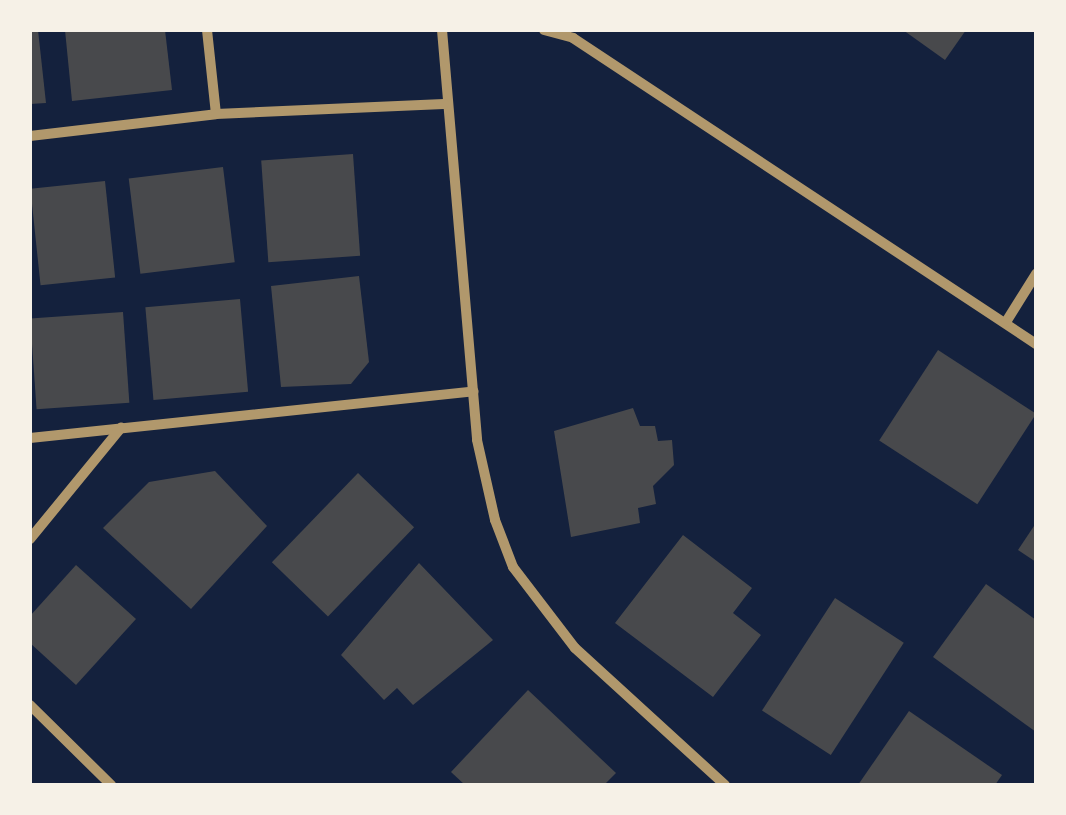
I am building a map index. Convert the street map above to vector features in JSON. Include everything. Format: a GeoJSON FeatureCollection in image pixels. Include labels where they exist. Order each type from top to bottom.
{"type":"FeatureCollection","features":[{"type":"Feature","properties":{"kind":"street"},"geometry":{"type":"LineString","coordinates":[[206,30],[216,114]]}},
{"type":"Feature","properties":{"kind":"street"},"geometry":{"type":"LineString","coordinates":[[442,30],[444,104],[482,480],[514,567],[575,648],[725,785]]}},
{"type":"Feature","properties":{"kind":"street"},"geometry":{"type":"LineString","coordinates":[[544,30],[573,38],[1036,344]]}},
{"type":"Feature","properties":{"kind":"street"},"geometry":{"type":"LineString","coordinates":[[30,136],[216,114],[444,104]]}},
{"type":"Feature","properties":{"kind":"street"},"geometry":{"type":"LineString","coordinates":[[1006,322],[1036,274]]}},
{"type":"Feature","properties":{"kind":"street"},"geometry":{"type":"LineString","coordinates":[[30,438],[474,391]]}},
{"type":"Feature","properties":{"kind":"street"},"geometry":{"type":"LineString","coordinates":[[30,539],[121,428]]}},
{"type":"Feature","properties":{"kind":"street"},"geometry":{"type":"LineString","coordinates":[[30,704],[112,785]]}},
{"type":"Feature","properties":{"kind":"building"},"geometry":{"type":"Polygon","coordinates":[[[30,30],[38,30],[46,103],[30,104],[30,30]]]}},
{"type":"Feature","properties":{"kind":"building"},"geometry":{"type":"Polygon","coordinates":[[[65,30],[165,30],[172,90],[72,101],[65,30]]]}},
{"type":"Feature","properties":{"kind":"building"},"geometry":{"type":"Polygon","coordinates":[[[903,30],[966,30],[945,60],[903,30]]]}},
{"type":"Feature","properties":{"kind":"building"},"geometry":{"type":"Polygon","coordinates":[[[353,154],[360,256],[268,262],[261,160],[353,154]]]}},
{"type":"Feature","properties":{"kind":"building"},"geometry":{"type":"Polygon","coordinates":[[[223,167],[235,262],[140,274],[129,179],[223,167]]]}},
{"type":"Feature","properties":{"kind":"building"},"geometry":{"type":"Polygon","coordinates":[[[105,181],[115,277],[41,285],[30,189],[105,181]]]}},
{"type":"Feature","properties":{"kind":"building"},"geometry":{"type":"Polygon","coordinates":[[[359,276],[369,362],[351,384],[281,387],[271,286],[359,276]]]}},
{"type":"Feature","properties":{"kind":"building"},"geometry":{"type":"Polygon","coordinates":[[[240,299],[248,392],[153,400],[145,307],[240,299]]]}},
{"type":"Feature","properties":{"kind":"building"},"geometry":{"type":"Polygon","coordinates":[[[123,312],[129,403],[37,409],[30,318],[123,312]]]}},
{"type":"Feature","properties":{"kind":"building"},"geometry":{"type":"Polygon","coordinates":[[[938,350],[1036,414],[977,504],[879,441],[938,350]]]}},
{"type":"Feature","properties":{"kind":"building"},"geometry":{"type":"Polygon","coordinates":[[[633,408],[640,426],[655,426],[658,441],[672,440],[674,465],[653,486],[656,504],[638,508],[640,523],[571,537],[554,431],[633,408]]]}},
{"type":"Feature","properties":{"kind":"building"},"geometry":{"type":"Polygon","coordinates":[[[215,471],[267,526],[191,609],[103,528],[149,482],[215,471]]]}},
{"type":"Feature","properties":{"kind":"building"},"geometry":{"type":"Polygon","coordinates":[[[358,473],[414,527],[328,616],[272,562],[358,473]]]}},
{"type":"Feature","properties":{"kind":"building"},"geometry":{"type":"Polygon","coordinates":[[[1036,523],[1036,562],[1018,550],[1036,523]]]}},
{"type":"Feature","properties":{"kind":"building"},"geometry":{"type":"Polygon","coordinates":[[[683,535],[752,588],[733,613],[761,635],[713,697],[615,623],[683,535]]]}},
{"type":"Feature","properties":{"kind":"building"},"geometry":{"type":"Polygon","coordinates":[[[419,563],[493,640],[413,705],[397,688],[384,700],[341,655],[419,563]]]}},
{"type":"Feature","properties":{"kind":"building"},"geometry":{"type":"Polygon","coordinates":[[[76,565],[136,619],[76,685],[30,643],[30,616],[76,565]]]}},
{"type":"Feature","properties":{"kind":"building"},"geometry":{"type":"Polygon","coordinates":[[[986,584],[1036,620],[1036,732],[933,657],[986,584]]]}},
{"type":"Feature","properties":{"kind":"building"},"geometry":{"type":"Polygon","coordinates":[[[835,598],[904,643],[831,755],[762,710],[835,598]]]}},
{"type":"Feature","properties":{"kind":"building"},"geometry":{"type":"Polygon","coordinates":[[[528,690],[616,773],[604,785],[465,785],[451,772],[528,690]]]}},
{"type":"Feature","properties":{"kind":"building"},"geometry":{"type":"Polygon","coordinates":[[[909,711],[1002,775],[995,785],[858,785],[909,711]]]}}]}
